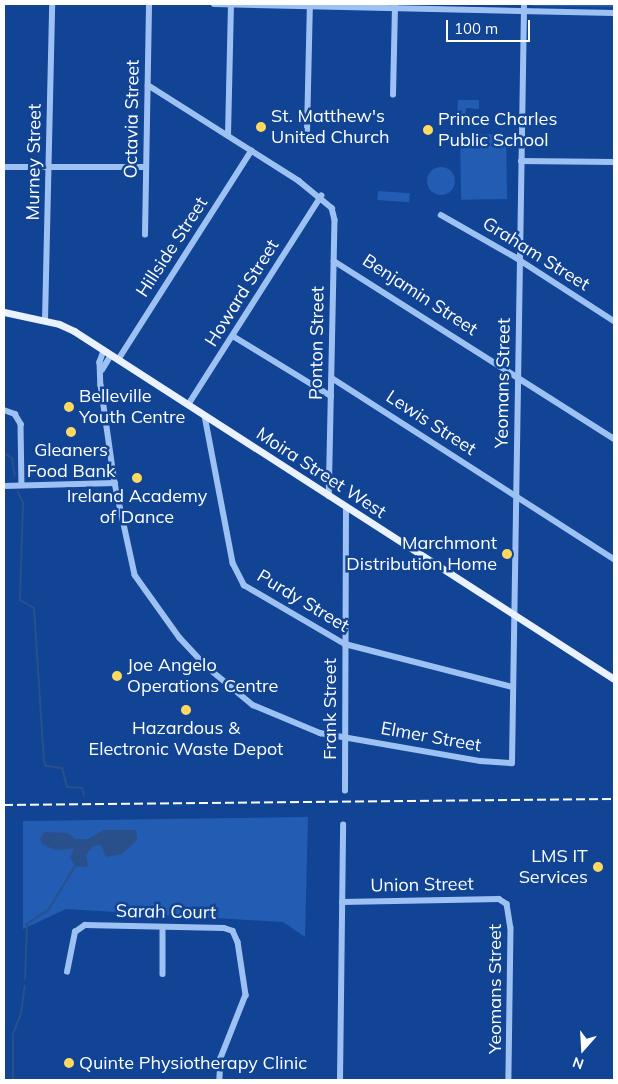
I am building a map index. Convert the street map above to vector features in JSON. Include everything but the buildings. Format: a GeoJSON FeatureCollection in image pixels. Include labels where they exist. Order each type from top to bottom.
{"type":"FeatureCollection","features":[{"type":"Feature","properties":{"kind":"main road","name":"Moira Street West"},"geometry":{"type":"LineString","coordinates":[[4,312],[65,327],[614,679]]}},
{"type":"Feature","properties":{"kind":"street","name":"Murney Street"},"geometry":{"type":"LineString","coordinates":[[45,321],[52,4]]}},
{"type":"Feature","properties":{"kind":"street","name":"Octavia Street"},"geometry":{"type":"LineString","coordinates":[[145,236],[149,4]]}},
{"type":"Feature","properties":{"kind":"street"},"geometry":{"type":"LineString","coordinates":[[214,4],[449,6],[524,12],[614,13]]}},
{"type":"Feature","properties":{"kind":"street"},"geometry":{"type":"LineString","coordinates":[[228,136],[231,4]]}},
{"type":"Feature","properties":{"kind":"street","name":"Yeomans Street"},"geometry":{"type":"LineString","coordinates":[[512,763],[524,4]]}},
{"type":"Feature","properties":{"kind":"street"},"geometry":{"type":"LineString","coordinates":[[307,132],[310,5]]}},
{"type":"Feature","properties":{"kind":"street"},"geometry":{"type":"LineString","coordinates":[[393,95],[395,6]]}},
{"type":"Feature","properties":{"kind":"street"},"geometry":{"type":"LineString","coordinates":[[148,85],[321,196]]}},
{"type":"Feature","properties":{"kind":"street","name":"Hillside Street"},"geometry":{"type":"LineString","coordinates":[[118,360],[251,152]]}},
{"type":"Feature","properties":{"kind":"street"},"geometry":{"type":"LineString","coordinates":[[521,161],[614,162]]}},
{"type":"Feature","properties":{"kind":"street"},"geometry":{"type":"LineString","coordinates":[[4,167],[49,165],[146,167]]}},
{"type":"Feature","properties":{"kind":"street","name":"Ponton Street"},"geometry":{"type":"LineString","coordinates":[[321,196],[332,208],[335,220],[329,496]]}},
{"type":"Feature","properties":{"kind":"street","name":"Howard Street"},"geometry":{"type":"LineString","coordinates":[[188,405],[321,196]]}},
{"type":"Feature","properties":{"kind":"street","name":"Graham Street"},"geometry":{"type":"LineString","coordinates":[[440,215],[520,260],[614,321]]}},
{"type":"Feature","properties":{"kind":"street","name":"Benjamin Street"},"geometry":{"type":"LineString","coordinates":[[334,261],[614,439]]}},
{"type":"Feature","properties":{"kind":"street"},"geometry":{"type":"LineString","coordinates":[[233,336],[331,396]]}},
{"type":"Feature","properties":{"kind":"street","name":"Elmer Street"},"geometry":{"type":"LineString","coordinates":[[108,353],[101,372],[115,483],[135,575],[180,638],[206,666],[253,705],[320,733],[481,761],[512,763]]}},
{"type":"Feature","properties":{"kind":"street","name":"Lewis Street"},"geometry":{"type":"LineString","coordinates":[[332,378],[614,559]]}},
{"type":"Feature","properties":{"kind":"street"},"geometry":{"type":"LineString","coordinates":[[4,410],[15,414],[21,424],[22,485]]}},
{"type":"Feature","properties":{"kind":"street","name":"Purdy Street"},"geometry":{"type":"LineString","coordinates":[[205,416],[237,574],[244,584],[345,644],[513,687]]}},
{"type":"Feature","properties":{"kind":"street"},"geometry":{"type":"LineString","coordinates":[[4,486],[115,483]]}},
{"type":"Feature","properties":{"kind":"street","name":"Frank Street"},"geometry":{"type":"LineString","coordinates":[[345,791],[346,508]]}},
{"type":"Feature","properties":{"kind":"street"},"geometry":{"type":"LineString","coordinates":[[340,1080],[343,825]]}},
{"type":"Feature","properties":{"kind":"street","name":"Yeomans Street"},"geometry":{"type":"LineString","coordinates":[[502,901],[507,904],[511,928],[510,1080]]}},
{"type":"Feature","properties":{"kind":"street","name":"Union Street"},"geometry":{"type":"LineString","coordinates":[[342,902],[502,901]]}},
{"type":"Feature","properties":{"kind":"street","name":"Sarah Court"},"geometry":{"type":"LineString","coordinates":[[67,972],[75,932],[80,927],[224,928],[233,932],[238,942],[246,995],[221,1058],[220,1080]]}},
{"type":"Feature","properties":{"kind":"street"},"geometry":{"type":"LineString","coordinates":[[163,928],[163,974]]}},
{"type":"Feature","properties":{"kind":"shaded area"},"geometry":{"type":"Polygon","coordinates":[[[532,4],[614,4],[614,7],[532,6],[532,4]]]}},
{"type":"Feature","properties":{"kind":"shaded area"},"geometry":{"type":"Polygon","coordinates":[[[458,100],[479,100],[479,109],[466,108],[465,118],[457,117],[458,100]]]}},
{"type":"Feature","properties":{"kind":"shaded area"},"geometry":{"type":"Polygon","coordinates":[[[506,134],[507,199],[461,200],[460,135],[506,134]]]}},
{"type":"Feature","properties":{"kind":"shaded area"},"geometry":{"type":"Polygon","coordinates":[[[441,167],[451,171],[455,181],[451,191],[441,195],[431,191],[427,181],[431,171],[441,167]]]}},
{"type":"Feature","properties":{"kind":"shaded area"},"geometry":{"type":"Polygon","coordinates":[[[378,191],[410,193],[409,202],[377,200],[378,191]]]}},
{"type":"Feature","properties":{"kind":"shaded area"},"geometry":{"type":"Polygon","coordinates":[[[308,817],[305,937],[283,922],[66,909],[23,929],[23,821],[308,817]]]}},
{"type":"Feature","properties":{"kind":"shaded area"},"geometry":{"type":"Polygon","coordinates":[[[103,830],[136,830],[137,840],[122,854],[106,857],[101,845],[93,846],[86,855],[88,865],[85,867],[75,866],[70,857],[74,849],[55,850],[42,844],[40,839],[44,832],[68,833],[75,839],[88,839],[103,830]]]}},
{"type":"Feature","properties":{"kind":"waterway"},"geometry":{"type":"LineString","coordinates":[[4,453],[12,458],[15,476]]}},
{"type":"Feature","properties":{"kind":"waterway"},"geometry":{"type":"LineString","coordinates":[[18,492],[23,503],[20,600],[34,608],[44,761],[46,766],[62,768],[67,787],[82,788],[84,795]]}},
{"type":"Feature","properties":{"kind":"waterway"},"geometry":{"type":"LineString","coordinates":[[25,979],[27,924],[49,909],[75,866]]}},
{"type":"Feature","properties":{"kind":"waterway"},"geometry":{"type":"LineString","coordinates":[[13,1080],[13,1034],[21,1013],[25,986]]}},
{"type":"Feature","properties":{"kind":"railway"},"geometry":{"type":"LineString","coordinates":[[4,805],[614,799]]}},
{"type":"Feature","properties":{"kind":"place","name":"St. Matthew's United Church"},"geometry":{"type":"Point","coordinates":[261,127]}},
{"type":"Feature","properties":{"kind":"place","name":"Prince Charles Public School"},"geometry":{"type":"Point","coordinates":[428,130]}},
{"type":"Feature","properties":{"kind":"place","name":"Belleville Youth Centre"},"geometry":{"type":"Point","coordinates":[69,407]}},
{"type":"Feature","properties":{"kind":"place","name":"Gleaners Food Bank"},"geometry":{"type":"Point","coordinates":[71,432]}},
{"type":"Feature","properties":{"kind":"place","name":"Ireland Academy of Dance"},"geometry":{"type":"Point","coordinates":[137,478]}},
{"type":"Feature","properties":{"kind":"place","name":"Marchmont Distribution Home"},"geometry":{"type":"Point","coordinates":[507,554]}},
{"type":"Feature","properties":{"kind":"place","name":"Joe Angelo Operations Centre"},"geometry":{"type":"Point","coordinates":[117,676]}},
{"type":"Feature","properties":{"kind":"place","name":"Hazardous & Electronic Waste Depot"},"geometry":{"type":"Point","coordinates":[186,710]}},
{"type":"Feature","properties":{"kind":"place","name":"LMS IT Services"},"geometry":{"type":"Point","coordinates":[598,867]}},
{"type":"Feature","properties":{"kind":"place","name":"Quinte Physiotherapy Clinic"},"geometry":{"type":"Point","coordinates":[69,1063]}}]}
